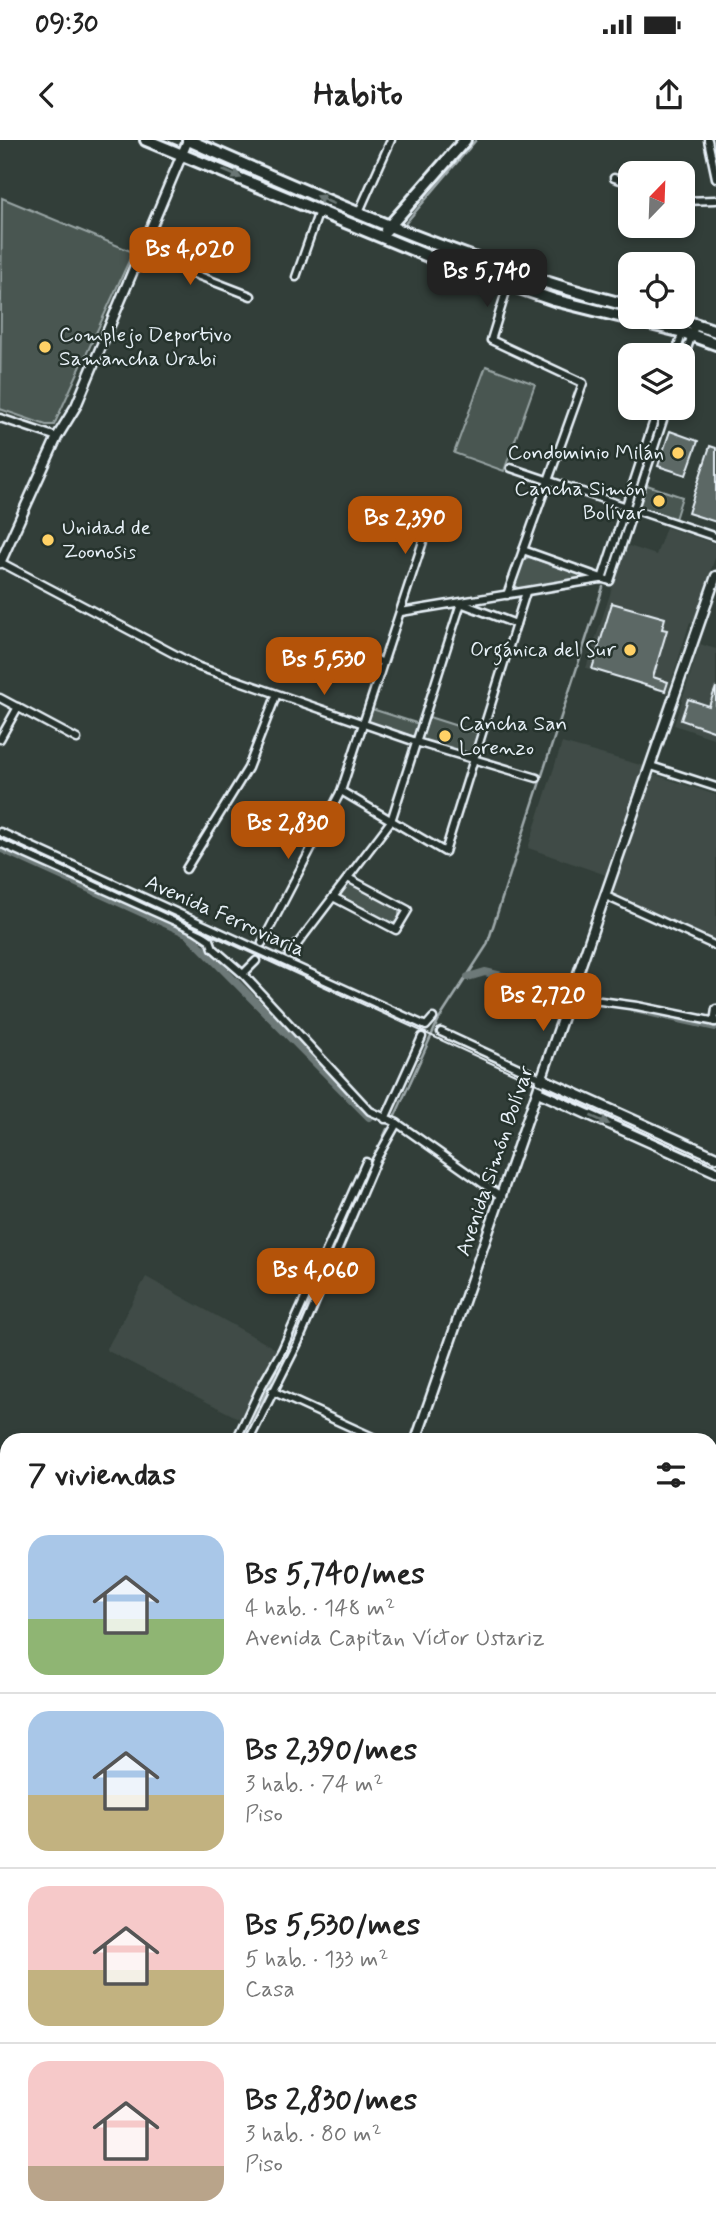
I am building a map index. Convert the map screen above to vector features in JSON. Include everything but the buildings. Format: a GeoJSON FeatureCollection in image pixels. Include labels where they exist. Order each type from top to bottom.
{"type":"FeatureCollection","features":[{"type":"Feature","properties":{"kind":"main road"},"geometry":{"type":"LineString","coordinates":[[146,140],[183,153],[382,239],[508,285],[716,344]]}},
{"type":"Feature","properties":{"kind":"main road"},"geometry":{"type":"LineString","coordinates":[[188,140],[438,247],[535,280],[618,303]]}},
{"type":"Feature","properties":{"kind":"main road"},"geometry":{"type":"LineString","coordinates":[[382,239],[388,226],[465,140]]}},
{"type":"Feature","properties":{"kind":"main road"},"geometry":{"type":"LineString","coordinates":[[695,323],[716,331]]}},
{"type":"Feature","properties":{"kind":"street"},"geometry":{"type":"LineString","coordinates":[[188,140],[76,406],[57,437],[0,563],[199,667],[276,696],[416,742],[537,778]]}},
{"type":"Feature","properties":{"kind":"street"},"geometry":{"type":"LineString","coordinates":[[358,214],[391,140]]}},
{"type":"Feature","properties":{"kind":"street"},"geometry":{"type":"LineString","coordinates":[[708,140],[716,178]]}},
{"type":"Feature","properties":{"kind":"street"},"geometry":{"type":"LineString","coordinates":[[614,178],[618,179]]}},
{"type":"Feature","properties":{"kind":"street"},"geometry":{"type":"LineString","coordinates":[[695,201],[716,201]]}},
{"type":"Feature","properties":{"kind":"street"},"geometry":{"type":"LineString","coordinates":[[296,277],[319,211]]}},
{"type":"Feature","properties":{"kind":"street"},"geometry":{"type":"LineString","coordinates":[[140,253],[251,296]]}},
{"type":"Feature","properties":{"kind":"street"},"geometry":{"type":"LineString","coordinates":[[507,595],[583,383],[491,340],[508,285]]}},
{"type":"Feature","properties":{"kind":"street"},"geometry":{"type":"LineString","coordinates":[[685,343],[689,329]]}},
{"type":"Feature","properties":{"kind":"street"},"geometry":{"type":"LineString","coordinates":[[682,343],[687,334]]}},
{"type":"Feature","properties":{"kind":"street"},"geometry":{"type":"LineString","coordinates":[[0,418],[57,437]]}},
{"type":"Feature","properties":{"kind":"street"},"geometry":{"type":"LineString","coordinates":[[606,580],[624,508],[653,420]]}},
{"type":"Feature","properties":{"kind":"street"},"geometry":{"type":"LineString","coordinates":[[606,580],[663,420]]}},
{"type":"Feature","properties":{"kind":"street"},"geometry":{"type":"LineString","coordinates":[[511,468],[716,537]]}},
{"type":"Feature","properties":{"kind":"street"},"geometry":{"type":"LineString","coordinates":[[262,943],[341,791],[434,508]]}},
{"type":"Feature","properties":{"kind":"street"},"geometry":{"type":"LineString","coordinates":[[523,550],[606,580]]}},
{"type":"Feature","properties":{"kind":"street","name":"Avenida Simón Bolívar"},"geometry":{"type":"LineString","coordinates":[[418,1433],[716,576]]}},
{"type":"Feature","properties":{"kind":"street"},"geometry":{"type":"LineString","coordinates":[[401,612],[606,580]]}},
{"type":"Feature","properties":{"kind":"street"},"geometry":{"type":"LineString","coordinates":[[341,791],[445,852],[526,592]]}},
{"type":"Feature","properties":{"kind":"street"},"geometry":{"type":"LineString","coordinates":[[461,603],[516,624]]}},
{"type":"Feature","properties":{"kind":"street"},"geometry":{"type":"LineString","coordinates":[[289,955],[391,821],[461,603]]}},
{"type":"Feature","properties":{"kind":"street"},"geometry":{"type":"LineString","coordinates":[[347,651],[382,662]]}},
{"type":"Feature","properties":{"kind":"street"},"geometry":{"type":"LineString","coordinates":[[186,869],[248,768],[276,696]]}},
{"type":"Feature","properties":{"kind":"street"},"geometry":{"type":"LineString","coordinates":[[0,698],[78,739]]}},
{"type":"Feature","properties":{"kind":"street"},"geometry":{"type":"LineString","coordinates":[[0,739],[18,707]]}},
{"type":"Feature","properties":{"kind":"street"},"geometry":{"type":"LineString","coordinates":[[651,766],[716,787]]}},
{"type":"Feature","properties":{"kind":"street","name":"Avenida Ferroviaria"},"geometry":{"type":"LineString","coordinates":[[0,832],[426,1026],[433,1018]]}},
{"type":"Feature","properties":{"kind":"street","name":"Avenida Ferroviaria"},"geometry":{"type":"LineString","coordinates":[[0,843],[195,930],[210,940],[213,948],[243,974],[256,961]]}},
{"type":"Feature","properties":{"kind":"street"},"geometry":{"type":"LineString","coordinates":[[333,897],[396,930],[408,910],[348,878]]}},
{"type":"Feature","properties":{"kind":"street"},"geometry":{"type":"LineString","coordinates":[[606,896],[716,946]]}},
{"type":"Feature","properties":{"kind":"street"},"geometry":{"type":"LineString","coordinates":[[243,974],[370,1111],[397,1123],[502,1196]]}},
{"type":"Feature","properties":{"kind":"street"},"geometry":{"type":"LineString","coordinates":[[571,997],[715,1022],[716,1009]]}},
{"type":"Feature","properties":{"kind":"street"},"geometry":{"type":"LineString","coordinates":[[441,1032],[716,1157]]}},
{"type":"Feature","properties":{"kind":"street"},"geometry":{"type":"LineString","coordinates":[[386,1119],[422,1037]]}},
{"type":"Feature","properties":{"kind":"street"},"geometry":{"type":"LineString","coordinates":[[538,1092],[716,1172]]}},
{"type":"Feature","properties":{"kind":"street"},"geometry":{"type":"LineString","coordinates":[[252,1433],[298,1343],[371,1171],[397,1123]]}},
{"type":"Feature","properties":{"kind":"street"},"geometry":{"type":"LineString","coordinates":[[240,1433],[282,1350],[366,1162]]}},
{"type":"Feature","properties":{"kind":"street"},"geometry":{"type":"LineString","coordinates":[[272,1391],[364,1433]]}},
{"type":"Feature","properties":{"kind":"shaded area","name":"Complejo Deportivo Samancha Urabi"},"geometry":{"type":"Polygon","coordinates":[[[2,198],[133,252],[54,425],[46,425],[0,409],[2,198]]]}},
{"type":"Feature","properties":{"kind":"shaded area"},"geometry":{"type":"Polygon","coordinates":[[[403,238],[541,287],[618,306],[618,312],[548,295],[401,243],[403,238]]]}},
{"type":"Feature","properties":{"kind":"shaded area"},"geometry":{"type":"Polygon","coordinates":[[[486,366],[535,384],[504,471],[454,453],[486,366]]]}},
{"type":"Feature","properties":{"kind":"shaded area","name":"Cancha Simón Bolívar"},"geometry":{"type":"Polygon","coordinates":[[[644,484],[682,497],[675,519],[637,506],[644,484]]]}},
{"type":"Feature","properties":{"kind":"shaded area"},"geometry":{"type":"Polygon","coordinates":[[[666,527],[716,544],[716,555],[693,623],[690,622],[668,693],[586,668],[626,545],[656,555],[666,527]]]}},
{"type":"Feature","properties":{"kind":"shaded area"},"geometry":{"type":"Polygon","coordinates":[[[529,557],[583,577],[519,590],[515,585],[524,559],[529,557]]]}},
{"type":"Feature","properties":{"kind":"shaded area"},"geometry":{"type":"Polygon","coordinates":[[[700,644],[716,649],[716,739],[674,725],[700,644]]]}},
{"type":"Feature","properties":{"kind":"shaded area"},"geometry":{"type":"Polygon","coordinates":[[[369,708],[419,724],[415,737],[365,721],[369,708]]]}},
{"type":"Feature","properties":{"kind":"shaded area"},"geometry":{"type":"Polygon","coordinates":[[[429,717],[479,733],[472,756],[421,740],[429,717]]]}},
{"type":"Feature","properties":{"kind":"shaded area"},"geometry":{"type":"Polygon","coordinates":[[[562,743],[644,766],[606,875],[528,848],[562,743]]]}},
{"type":"Feature","properties":{"kind":"shaded area"},"geometry":{"type":"Polygon","coordinates":[[[656,775],[716,795],[716,940],[614,896],[613,891],[650,777],[656,775]]]}},
{"type":"Feature","properties":{"kind":"shaded area"},"geometry":{"type":"Polygon","coordinates":[[[346,883],[352,883],[399,908],[399,921],[391,924],[340,896],[346,883]]]}},
{"type":"Feature","properties":{"kind":"shaded area"},"geometry":{"type":"Polygon","coordinates":[[[146,1277],[276,1349],[240,1419],[106,1350],[146,1277]]]}},
{"type":"Feature","properties":{"kind":"waterway"},"geometry":{"type":"LineString","coordinates":[[404,225],[476,140]]}},
{"type":"Feature","properties":{"kind":"waterway"},"geometry":{"type":"LineString","coordinates":[[635,487],[658,420]]}},
{"type":"Feature","properties":{"kind":"waterway"},"geometry":{"type":"LineString","coordinates":[[395,1116],[438,1021],[487,945],[603,587]]}},
{"type":"Feature","properties":{"kind":"waterway"},"geometry":{"type":"LineString","coordinates":[[0,848],[187,933],[369,1117]]}},
{"type":"Feature","properties":{"kind":"waterway"},"geometry":{"type":"LineString","coordinates":[[468,977],[485,972],[510,978]]}},
{"type":"Feature","properties":{"kind":"waterway"},"geometry":{"type":"LineString","coordinates":[[634,1009],[716,1027]]}},
{"type":"Feature","properties":{"kind":"waterway"},"geometry":{"type":"LineString","coordinates":[[246,1433],[287,1351],[387,1129]]}},
{"type":"Feature","properties":{"kind":"tram line"},"geometry":{"type":"LineString","coordinates":[[0,838],[716,1166]]}},
{"type":"Feature","properties":{"kind":"place","name":"Complejo Deportivo Samancha Urabi"},"geometry":{"type":"Point","coordinates":[45,347]}},
{"type":"Feature","properties":{"kind":"place","name":"Condominio Milán"},"geometry":{"type":"Point","coordinates":[678,453]}},
{"type":"Feature","properties":{"kind":"place","name":"Cancha Simón Bolívar"},"geometry":{"type":"Point","coordinates":[659,501]}},
{"type":"Feature","properties":{"kind":"place","name":"Unidad de Zoonosis"},"geometry":{"type":"Point","coordinates":[48,540]}},
{"type":"Feature","properties":{"kind":"place","name":"Orgánica del Sur"},"geometry":{"type":"Point","coordinates":[630,650]}},
{"type":"Feature","properties":{"kind":"place","name":"Cancha San Lorenzo"},"geometry":{"type":"Point","coordinates":[445,736]}}]}
